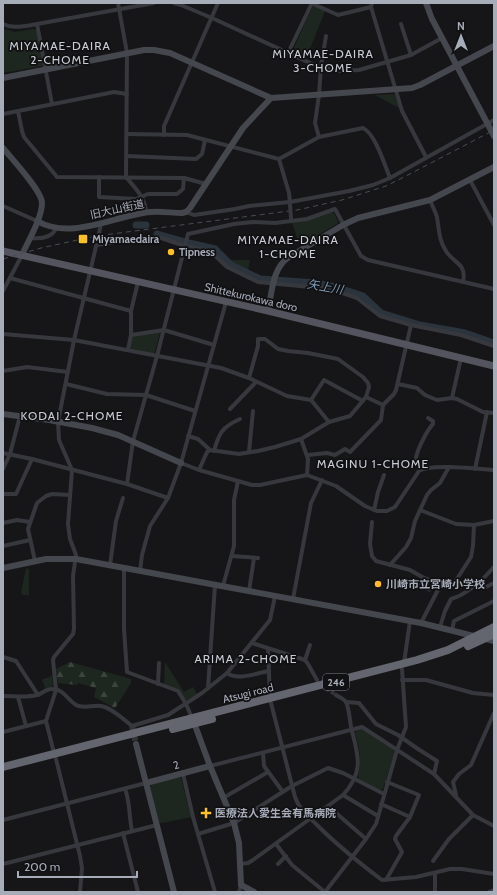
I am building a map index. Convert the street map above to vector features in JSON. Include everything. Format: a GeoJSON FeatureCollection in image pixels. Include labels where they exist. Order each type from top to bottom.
{"type":"FeatureCollection","features":[{"type":"Feature","properties":{"kind":"highway","name":"Atsugi road"},"geometry":{"type":"LineString","coordinates":[[403,666],[448,650],[494,627]]}},
{"type":"Feature","properties":{"kind":"highway","name":"Atsugi road"},"geometry":{"type":"LineString","coordinates":[[3,767],[55,756],[451,654],[494,634]]}},
{"type":"Feature","properties":{"kind":"highway","name":"Atsugi road"},"geometry":{"type":"LineString","coordinates":[[3,773],[55,756]]}},
{"type":"Feature","properties":{"kind":"main road","name":"Shittekurokawa doro"},"geometry":{"type":"LineString","coordinates":[[3,251],[268,311],[494,366]]}},
{"type":"Feature","properties":{"kind":"street"},"geometry":{"type":"LineString","coordinates":[[118,3],[127,52],[126,177],[142,196],[146,205],[146,213]]}},
{"type":"Feature","properties":{"kind":"street"},"geometry":{"type":"LineString","coordinates":[[3,24],[18,27],[154,3]]}},
{"type":"Feature","properties":{"kind":"street"},"geometry":{"type":"LineString","coordinates":[[174,3],[181,4],[321,68],[341,71],[359,70],[411,56],[442,38]]}},
{"type":"Feature","properties":{"kind":"street"},"geometry":{"type":"LineString","coordinates":[[164,135],[164,126],[218,3]]}},
{"type":"Feature","properties":{"kind":"street"},"geometry":{"type":"LineString","coordinates":[[288,53],[312,3],[338,15],[372,5],[402,111],[426,157]]}},
{"type":"Feature","properties":{"kind":"street"},"geometry":{"type":"LineString","coordinates":[[426,3],[432,19],[456,66],[494,136]]}},
{"type":"Feature","properties":{"kind":"street"},"geometry":{"type":"LineString","coordinates":[[37,24],[52,104]]}},
{"type":"Feature","properties":{"kind":"street"},"geometry":{"type":"LineString","coordinates":[[401,24],[411,56]]}},
{"type":"Feature","properties":{"kind":"street"},"geometry":{"type":"LineString","coordinates":[[319,137],[315,123],[326,36]]}},
{"type":"Feature","properties":{"kind":"street"},"geometry":{"type":"LineString","coordinates":[[3,78],[127,52],[144,50],[162,51],[271,98],[396,90],[412,88],[420,85],[494,46]]}},
{"type":"Feature","properties":{"kind":"street"},"geometry":{"type":"LineString","coordinates":[[3,114],[114,92],[127,94]]}},
{"type":"Feature","properties":{"kind":"street"},"geometry":{"type":"LineString","coordinates":[[271,98],[243,128],[186,212],[194,215],[249,206],[290,204],[373,185],[390,178],[494,120]]}},
{"type":"Feature","properties":{"kind":"street"},"geometry":{"type":"LineString","coordinates":[[18,111],[24,137],[57,177],[184,178],[206,184]]}},
{"type":"Feature","properties":{"kind":"street"},"geometry":{"type":"LineString","coordinates":[[127,134],[187,135],[279,159],[319,137],[359,128],[366,130],[382,157],[390,178]]}},
{"type":"Feature","properties":{"kind":"street"},"geometry":{"type":"LineString","coordinates":[[126,156],[196,159],[202,154],[205,140]]}},
{"type":"Feature","properties":{"kind":"street"},"geometry":{"type":"LineString","coordinates":[[3,148],[40,194],[42,204],[30,238],[10,278],[4,286],[3,291]]}},
{"type":"Feature","properties":{"kind":"street"},"geometry":{"type":"LineString","coordinates":[[279,159],[289,193],[291,219]]}},
{"type":"Feature","properties":{"kind":"street"},"geometry":{"type":"LineString","coordinates":[[268,311],[277,270],[284,260],[343,225],[358,218],[430,200],[494,167]]}},
{"type":"Feature","properties":{"kind":"street"},"geometry":{"type":"LineString","coordinates":[[99,177],[99,197],[136,199],[148,194],[177,194],[183,189],[184,178]]}},
{"type":"Feature","properties":{"kind":"street"},"geometry":{"type":"LineString","coordinates":[[470,180],[494,225]]}},
{"type":"Feature","properties":{"kind":"street"},"geometry":{"type":"LineString","coordinates":[[430,200],[436,215],[442,245],[463,269],[463,282]]}},
{"type":"Feature","properties":{"kind":"street"},"geometry":{"type":"LineString","coordinates":[[3,207],[37,221]]}},
{"type":"Feature","properties":{"kind":"street"},"geometry":{"type":"LineString","coordinates":[[127,484],[133,441],[164,330],[188,234],[234,224],[306,219],[334,210],[361,256],[368,260],[494,289]]}},
{"type":"Feature","properties":{"kind":"street","name":"旧大山街道"},"geometry":{"type":"LineString","coordinates":[[37,221],[56,229],[101,224],[146,213],[186,212]]}},
{"type":"Feature","properties":{"kind":"street"},"geometry":{"type":"LineString","coordinates":[[99,233],[101,224]]}},
{"type":"Feature","properties":{"kind":"street"},"geometry":{"type":"LineString","coordinates":[[30,238],[40,238],[51,235],[56,229]]}},
{"type":"Feature","properties":{"kind":"street"},"geometry":{"type":"LineString","coordinates":[[96,245],[153,237],[186,243],[210,251],[227,267],[258,282],[274,282],[331,289],[357,298],[380,316],[411,325],[461,335],[494,346]]}},
{"type":"Feature","properties":{"kind":"street"},"geometry":{"type":"LineString","coordinates":[[80,892],[82,868],[78,845],[46,721],[56,690],[53,660],[73,634],[74,629],[73,576],[76,555],[70,539],[68,524],[72,470],[59,440],[58,422],[74,340],[98,238]]}},
{"type":"Feature","properties":{"kind":"street"},"geometry":{"type":"LineString","coordinates":[[10,278],[131,311]]}},
{"type":"Feature","properties":{"kind":"street"},"geometry":{"type":"LineString","coordinates":[[128,350],[131,335],[131,311],[138,282]]}},
{"type":"Feature","properties":{"kind":"street"},"geometry":{"type":"LineString","coordinates":[[140,571],[142,555],[150,526],[168,498],[181,462],[207,365],[226,302]]}},
{"type":"Feature","properties":{"kind":"street"},"geometry":{"type":"LineString","coordinates":[[308,455],[327,453],[337,455],[345,449],[350,452],[381,420],[383,405],[394,394],[398,384],[411,325]]}},
{"type":"Feature","properties":{"kind":"street"},"geometry":{"type":"LineString","coordinates":[[131,335],[164,330],[214,345]]}},
{"type":"Feature","properties":{"kind":"street"},"geometry":{"type":"LineString","coordinates":[[3,334],[74,340],[221,368],[249,378],[287,396],[311,400],[329,422]]}},
{"type":"Feature","properties":{"kind":"street"},"geometry":{"type":"LineString","coordinates":[[188,436],[198,439],[212,450],[239,454],[275,447],[301,439],[329,422],[350,416],[364,399],[369,387],[368,383],[363,377],[338,358],[308,352],[288,352],[278,349],[265,340],[258,338],[258,346],[249,378]]}},
{"type":"Feature","properties":{"kind":"street"},"geometry":{"type":"LineString","coordinates":[[452,398],[461,358]]}},
{"type":"Feature","properties":{"kind":"street"},"geometry":{"type":"LineString","coordinates":[[3,371],[27,367],[68,372]]}},
{"type":"Feature","properties":{"kind":"street"},"geometry":{"type":"LineString","coordinates":[[311,400],[324,380],[364,399],[383,405]]}},
{"type":"Feature","properties":{"kind":"street"},"geometry":{"type":"LineString","coordinates":[[230,409],[256,382]]}},
{"type":"Feature","properties":{"kind":"street"},"geometry":{"type":"LineString","coordinates":[[66,384],[107,394],[146,395],[195,411]]}},
{"type":"Feature","properties":{"kind":"street"},"geometry":{"type":"LineString","coordinates":[[398,384],[416,388],[425,395],[437,400],[452,398],[457,399],[483,412],[494,413]]}},
{"type":"Feature","properties":{"kind":"street"},"geometry":{"type":"LineString","coordinates":[[249,452],[253,411]]}},
{"type":"Feature","properties":{"kind":"street"},"geometry":{"type":"LineString","coordinates":[[475,469],[487,412]]}},
{"type":"Feature","properties":{"kind":"street"},"geometry":{"type":"LineString","coordinates":[[3,414],[92,428],[118,435],[199,470],[252,485],[260,486],[307,475],[336,486],[365,506],[374,510],[386,511],[395,507],[422,469],[449,468],[494,470]]}},
{"type":"Feature","properties":{"kind":"street"},"geometry":{"type":"LineString","coordinates":[[3,469],[10,454],[20,416]]}},
{"type":"Feature","properties":{"kind":"street"},"geometry":{"type":"LineString","coordinates":[[422,469],[416,462],[416,458],[422,442],[433,424],[433,420],[428,418]]}},
{"type":"Feature","properties":{"kind":"street"},"geometry":{"type":"LineString","coordinates":[[199,470],[207,452],[212,450],[222,429],[240,419]]}},
{"type":"Feature","properties":{"kind":"street"},"geometry":{"type":"LineString","coordinates":[[301,439],[308,455],[307,475]]}},
{"type":"Feature","properties":{"kind":"street"},"geometry":{"type":"LineString","coordinates":[[3,453],[32,459],[127,484],[168,498]]}},
{"type":"Feature","properties":{"kind":"street"},"geometry":{"type":"LineString","coordinates":[[3,494],[16,494],[32,459]]}},
{"type":"Feature","properties":{"kind":"street"},"geometry":{"type":"LineString","coordinates":[[390,565],[406,547],[420,510],[428,495],[431,490],[440,483],[449,468]]}},
{"type":"Feature","properties":{"kind":"street"},"geometry":{"type":"LineString","coordinates":[[374,510],[384,475]]}},
{"type":"Feature","properties":{"kind":"street"},"geometry":{"type":"LineString","coordinates":[[293,599],[311,503],[322,480]]}},
{"type":"Feature","properties":{"kind":"street"},"geometry":{"type":"LineString","coordinates":[[223,586],[235,541],[234,500],[238,481]]}},
{"type":"Feature","properties":{"kind":"street"},"geometry":{"type":"LineString","coordinates":[[35,561],[28,532],[37,503],[41,498],[52,494],[70,495]]}},
{"type":"Feature","properties":{"kind":"street"},"geometry":{"type":"LineString","coordinates":[[110,565],[116,521],[123,498]]}},
{"type":"Feature","properties":{"kind":"street"},"geometry":{"type":"LineString","coordinates":[[420,510],[449,523],[474,525],[494,521]]}},
{"type":"Feature","properties":{"kind":"street"},"geometry":{"type":"LineString","coordinates":[[3,523],[17,520],[30,522]]}},
{"type":"Feature","properties":{"kind":"street"},"geometry":{"type":"LineString","coordinates":[[372,522],[370,544],[372,556],[376,561],[410,570],[424,578],[451,588],[471,557],[474,525]]}},
{"type":"Feature","properties":{"kind":"street"},"geometry":{"type":"LineString","coordinates":[[3,546],[30,540]]}},
{"type":"Feature","properties":{"kind":"street"},"geometry":{"type":"LineString","coordinates":[[232,556],[256,558],[249,591]]}},
{"type":"Feature","properties":{"kind":"street"},"geometry":{"type":"LineString","coordinates":[[3,568],[50,558],[76,559],[421,623],[494,641]]}},
{"type":"Feature","properties":{"kind":"street"},"geometry":{"type":"LineString","coordinates":[[440,627],[451,599],[461,596],[494,567]]}},
{"type":"Feature","properties":{"kind":"street"},"geometry":{"type":"LineString","coordinates":[[124,568],[124,633],[127,672],[178,691],[186,704],[234,823],[239,843],[241,885],[239,892]]}},
{"type":"Feature","properties":{"kind":"street"},"geometry":{"type":"LineString","coordinates":[[479,581],[484,588],[494,582]]}},
{"type":"Feature","properties":{"kind":"street"},"geometry":{"type":"LineString","coordinates":[[421,623],[441,584]]}},
{"type":"Feature","properties":{"kind":"street"},"geometry":{"type":"LineString","coordinates":[[208,688],[215,585]]}},
{"type":"Feature","properties":{"kind":"street"},"geometry":{"type":"LineString","coordinates":[[3,696],[18,697],[38,695],[48,689],[61,691],[75,704],[80,706],[102,706],[121,717],[132,726],[168,716],[227,674],[270,620],[275,596]]}},
{"type":"Feature","properties":{"kind":"street"},"geometry":{"type":"LineString","coordinates":[[452,630],[454,621],[494,601]]}},
{"type":"Feature","properties":{"kind":"street"},"geometry":{"type":"LineString","coordinates":[[276,844],[292,865],[325,892],[373,829],[396,750],[406,727],[402,680],[410,621]]}},
{"type":"Feature","properties":{"kind":"street"},"geometry":{"type":"LineString","coordinates":[[252,643],[305,660],[317,680]]}},
{"type":"Feature","properties":{"kind":"street"},"geometry":{"type":"LineString","coordinates":[[305,660],[310,645]]}},
{"type":"Feature","properties":{"kind":"street"},"geometry":{"type":"LineString","coordinates":[[268,649],[271,701],[282,748],[299,808],[337,845],[382,880],[435,874],[450,869],[462,869],[494,874]]}},
{"type":"Feature","properties":{"kind":"street"},"geometry":{"type":"LineString","coordinates":[[3,657],[16,661],[38,695]]}},
{"type":"Feature","properties":{"kind":"street"},"geometry":{"type":"LineString","coordinates":[[158,684],[159,663]]}},
{"type":"Feature","properties":{"kind":"street"},"geometry":{"type":"LineString","coordinates":[[227,674],[231,677],[238,677],[269,671]]}},
{"type":"Feature","properties":{"kind":"street"},"geometry":{"type":"LineString","coordinates":[[402,680],[426,680],[473,693],[494,696]]}},
{"type":"Feature","properties":{"kind":"street"},"geometry":{"type":"LineString","coordinates":[[336,695],[346,702],[359,703],[376,724],[402,738],[437,761],[434,774]]}},
{"type":"Feature","properties":{"kind":"street"},"geometry":{"type":"LineString","coordinates":[[18,697],[26,726]]}},
{"type":"Feature","properties":{"kind":"street"},"geometry":{"type":"LineString","coordinates":[[240,864],[248,863],[276,844],[343,795],[349,788],[358,766],[357,748],[346,702]]}},
{"type":"Feature","properties":{"kind":"street"},"geometry":{"type":"LineString","coordinates":[[456,798],[453,782],[459,774],[471,764],[494,713]]}},
{"type":"Feature","properties":{"kind":"street"},"geometry":{"type":"LineString","coordinates":[[3,732],[46,721]]}},
{"type":"Feature","properties":{"kind":"street"},"geometry":{"type":"LineString","coordinates":[[210,766],[362,727],[434,774],[473,815],[494,826]]}},
{"type":"Feature","properties":{"kind":"street"},"geometry":{"type":"LineString","coordinates":[[136,744],[174,892]]}},
{"type":"Feature","properties":{"kind":"street"},"geometry":{"type":"LineString","coordinates":[[264,753],[264,766],[283,792]]}},
{"type":"Feature","properties":{"kind":"street","name":"2"},"geometry":{"type":"LineString","coordinates":[[146,783],[210,766]]}},
{"type":"Feature","properties":{"kind":"street"},"geometry":{"type":"LineString","coordinates":[[198,834],[234,823],[292,786],[328,768],[354,778],[384,794]]}},
{"type":"Feature","properties":{"kind":"street"},"geometry":{"type":"LineString","coordinates":[[223,798],[268,772]]}},
{"type":"Feature","properties":{"kind":"street"},"geometry":{"type":"LineString","coordinates":[[183,774],[198,834],[216,892]]}},
{"type":"Feature","properties":{"kind":"street"},"geometry":{"type":"LineString","coordinates":[[386,880],[402,852],[396,842],[396,836],[410,817],[419,796],[387,782]]}},
{"type":"Feature","properties":{"kind":"street"},"geometry":{"type":"LineString","coordinates":[[3,820],[146,783]]}},
{"type":"Feature","properties":{"kind":"street"},"geometry":{"type":"LineString","coordinates":[[125,788],[128,795],[129,816],[132,831]]}},
{"type":"Feature","properties":{"kind":"street"},"geometry":{"type":"LineString","coordinates":[[343,795],[378,816]]}},
{"type":"Feature","properties":{"kind":"street"},"geometry":{"type":"LineString","coordinates":[[381,804],[410,817]]}},
{"type":"Feature","properties":{"kind":"street"},"geometry":{"type":"LineString","coordinates":[[328,806],[366,839]]}},
{"type":"Feature","properties":{"kind":"street"},"geometry":{"type":"LineString","coordinates":[[433,861],[449,839],[473,815]]}},
{"type":"Feature","properties":{"kind":"street"},"geometry":{"type":"LineString","coordinates":[[3,863],[157,825]]}},
{"type":"Feature","properties":{"kind":"street"},"geometry":{"type":"LineString","coordinates":[[123,833],[138,892]]}},
{"type":"Feature","properties":{"kind":"street"},"geometry":{"type":"LineString","coordinates":[[278,864],[286,856]]}},
{"type":"Feature","properties":{"kind":"street"},"geometry":{"type":"LineString","coordinates":[[435,874],[435,892]]}},
{"type":"Feature","properties":{"kind":"street"},"geometry":{"type":"LineString","coordinates":[[241,885],[254,892]]}},
{"type":"Feature","properties":{"kind":"street"},"geometry":{"type":"LineString","coordinates":[[490,892],[494,890]]}},
{"type":"Feature","properties":{"kind":"green space"},"geometry":{"type":"Polygon","coordinates":[[[314,6],[325,11],[306,59],[294,53],[293,50],[314,6]]]}},
{"type":"Feature","properties":{"kind":"green space"},"geometry":{"type":"Polygon","coordinates":[[[5,29],[15,32],[33,29],[37,30],[43,64],[42,66],[3,73],[3,32],[5,29]]]}},
{"type":"Feature","properties":{"kind":"green space"},"geometry":{"type":"Polygon","coordinates":[[[375,95],[395,95],[399,108],[375,95]]]}},
{"type":"Feature","properties":{"kind":"green space"},"geometry":{"type":"Polygon","coordinates":[[[331,212],[334,213],[338,221],[337,224],[300,246],[292,223],[309,220],[331,212]]]}},
{"type":"Feature","properties":{"kind":"green space"},"geometry":{"type":"Polygon","coordinates":[[[228,260],[250,260],[248,271],[231,264],[228,260]]]}},
{"type":"Feature","properties":{"kind":"green space"},"geometry":{"type":"Polygon","coordinates":[[[160,332],[155,352],[153,354],[132,349],[130,347],[132,337],[135,335],[160,332]]]}},
{"type":"Feature","properties":{"kind":"green space"},"geometry":{"type":"Polygon","coordinates":[[[26,568],[29,569],[29,595],[23,595],[21,593],[26,568]]]}},
{"type":"Feature","properties":{"kind":"green space"},"geometry":{"type":"Polygon","coordinates":[[[70,662],[131,679],[131,683],[115,708],[94,697],[96,688],[78,683],[77,685],[58,683],[56,669],[70,662]]]}},
{"type":"Feature","properties":{"kind":"green space"},"geometry":{"type":"Polygon","coordinates":[[[165,662],[184,692],[193,687],[197,694],[184,700],[178,689],[164,685],[165,662]]]}},
{"type":"Feature","properties":{"kind":"green space"},"geometry":{"type":"Polygon","coordinates":[[[51,675],[53,685],[45,688],[42,680],[50,677],[51,675]]]}},
{"type":"Feature","properties":{"kind":"green space"},"geometry":{"type":"Polygon","coordinates":[[[362,729],[393,750],[394,754],[383,789],[380,790],[359,779],[360,756],[355,733],[356,731],[362,729]]]}},
{"type":"Feature","properties":{"kind":"green space"},"geometry":{"type":"Polygon","coordinates":[[[179,777],[181,778],[191,817],[162,823],[159,822],[150,787],[152,784],[179,777]]]}},
{"type":"Feature","properties":{"kind":"water"},"geometry":{"type":"Polygon","coordinates":[[[418,582],[432,587],[430,592],[416,586],[418,582]]]}},
{"type":"Feature","properties":{"kind":"waterway","name":"矢上川"},"geometry":{"type":"LineString","coordinates":[[136,225],[146,225]]}},
{"type":"Feature","properties":{"kind":"waterway","name":"矢上川"},"geometry":{"type":"LineString","coordinates":[[157,234],[215,249],[231,265],[260,279],[316,283],[336,287],[363,296],[381,313],[420,325],[465,333],[494,343]]}},
{"type":"Feature","properties":{"kind":"tunnel"},"geometry":{"type":"LineString","coordinates":[[321,685],[336,695]]}},
{"type":"Feature","properties":{"kind":"tunnel"},"geometry":{"type":"LineString","coordinates":[[132,726],[136,744]]}},
{"type":"Feature","properties":{"kind":"railway"},"geometry":{"type":"LineString","coordinates":[[3,259],[41,248],[96,236],[297,210],[342,200],[386,186],[494,130]]}},
{"type":"Feature","properties":{"kind":"place","name":"Miyamaedaira"},"geometry":{"type":"Point","coordinates":[83,239]}},
{"type":"Feature","properties":{"kind":"place","name":"Tipness"},"geometry":{"type":"Point","coordinates":[171,252]}},
{"type":"Feature","properties":{"kind":"place","name":"川崎市立宮崎小学校"},"geometry":{"type":"Point","coordinates":[378,584]}},
{"type":"Feature","properties":{"kind":"place","name":"医療法人愛生会有馬病院"},"geometry":{"type":"Point","coordinates":[206,813]}},
{"type":"Feature","properties":{"kind":"district","name":"MIYAMAE-DAIRA 2-CHOME"},"geometry":{"type":"Point","coordinates":[60,53]}},
{"type":"Feature","properties":{"kind":"district","name":"MIYAMAE-DAIRA 3-CHOME"},"geometry":{"type":"Point","coordinates":[323,61]}},
{"type":"Feature","properties":{"kind":"district","name":"MIYAMAE-DAIRA 1-CHOME"},"geometry":{"type":"Point","coordinates":[288,247]}},
{"type":"Feature","properties":{"kind":"district","name":"KODAI 2-CHOME"},"geometry":{"type":"Point","coordinates":[72,416]}},
{"type":"Feature","properties":{"kind":"district","name":"MAGINU 1-CHOME"},"geometry":{"type":"Point","coordinates":[373,464]}},
{"type":"Feature","properties":{"kind":"district","name":"ARIMA 2-CHOME"},"geometry":{"type":"Point","coordinates":[246,659]}}]}
